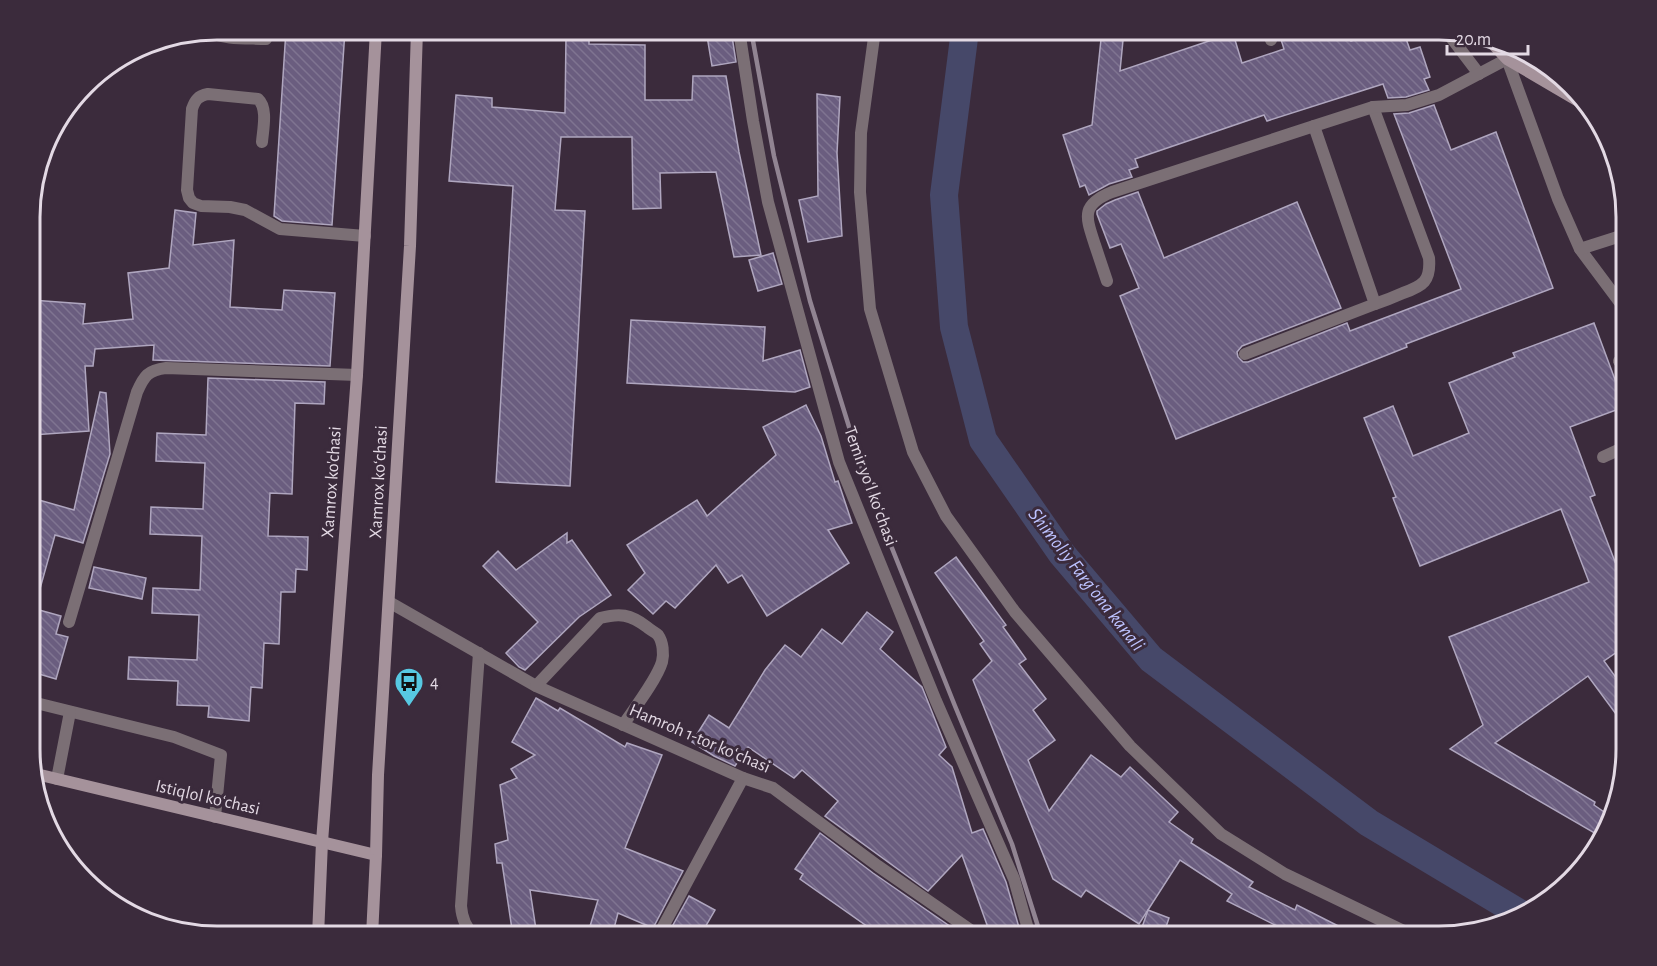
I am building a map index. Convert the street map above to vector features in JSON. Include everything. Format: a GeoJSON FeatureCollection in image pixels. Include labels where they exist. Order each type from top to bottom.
{"type":"FeatureCollection","features":[{"type":"Feature","properties":{"kind":"main road","name":"Xamrox ko'chasi"},"geometry":{"type":"LineString","coordinates":[[318,926],[322,842],[357,375],[375,40]]}},
{"type":"Feature","properties":{"kind":"main road","name":"Xamrox koʻchasi"},"geometry":{"type":"LineString","coordinates":[[373,926],[378,775],[410,246],[417,40]]}},
{"type":"Feature","properties":{"kind":"main road"},"geometry":{"type":"LineString","coordinates":[[1500,52],[1507,59],[1567,94]]}},
{"type":"Feature","properties":{"kind":"main road","name":"Istiqlol koʻchasi"},"geometry":{"type":"LineString","coordinates":[[43,776],[376,855]]}},
{"type":"Feature","properties":{"kind":"street","name":"Temir yoʻl koʻchasi"},"geometry":{"type":"LineString","coordinates":[[741,40],[768,202],[839,462],[936,701],[1014,879],[1027,925]]}},
{"type":"Feature","properties":{"kind":"street"},"geometry":{"type":"LineString","coordinates":[[874,40],[861,133],[860,192],[870,309],[913,452],[946,516],[1015,612],[1130,746],[1221,834],[1285,874],[1391,925]]}},
{"type":"Feature","properties":{"kind":"street"},"geometry":{"type":"LineString","coordinates":[[1454,41],[1479,74]]}},
{"type":"Feature","properties":{"kind":"street"},"geometry":{"type":"LineString","coordinates":[[1107,281],[1086,219],[1091,206],[1098,197],[1373,107],[1407,105],[1438,95],[1507,59],[1558,200],[1580,249],[1616,297]]}},
{"type":"Feature","properties":{"kind":"street"},"geometry":{"type":"LineString","coordinates":[[262,141],[264,111],[262,102],[258,99],[200,95],[192,109],[187,190],[193,203],[201,206],[245,210],[280,229],[365,236]]}},
{"type":"Feature","properties":{"kind":"street"},"geometry":{"type":"LineString","coordinates":[[1245,354],[1420,287],[1426,280],[1430,269],[1429,258],[1373,107]]}},
{"type":"Feature","properties":{"kind":"street"},"geometry":{"type":"LineString","coordinates":[[1314,126],[1375,304]]}},
{"type":"Feature","properties":{"kind":"street"},"geometry":{"type":"LineString","coordinates":[[1580,249],[1616,238]]}},
{"type":"Feature","properties":{"kind":"street"},"geometry":{"type":"LineString","coordinates":[[69,622],[143,378],[154,369],[166,368],[357,375]]}},
{"type":"Feature","properties":{"kind":"street"},"geometry":{"type":"LineString","coordinates":[[1604,457],[1616,451]]}},
{"type":"Feature","properties":{"kind":"street","name":"Hamroh 1-tor koʻchasi"},"geometry":{"type":"LineString","coordinates":[[389,602],[536,686],[742,778],[773,788],[878,866],[964,925]]}},
{"type":"Feature","properties":{"kind":"street"},"geometry":{"type":"LineString","coordinates":[[536,686],[600,618],[612,614],[637,620],[659,636],[663,647],[663,661],[623,725]]}},
{"type":"Feature","properties":{"kind":"street"},"geometry":{"type":"LineString","coordinates":[[466,926],[462,918],[461,906],[479,653]]}},
{"type":"Feature","properties":{"kind":"street"},"geometry":{"type":"LineString","coordinates":[[40,704],[174,737],[221,755],[215,817]]}},
{"type":"Feature","properties":{"kind":"street"},"geometry":{"type":"LineString","coordinates":[[57,779],[70,712]]}},
{"type":"Feature","properties":{"kind":"street"},"geometry":{"type":"LineString","coordinates":[[664,926],[742,778]]}},
{"type":"Feature","properties":{"kind":"building"},"geometry":{"type":"Polygon","coordinates":[[[285,40],[344,40],[332,225],[282,221],[274,216],[285,40]]]}},
{"type":"Feature","properties":{"kind":"building"},"geometry":{"type":"Polygon","coordinates":[[[566,40],[589,40],[589,44],[645,45],[645,100],[692,100],[693,76],[726,76],[739,152],[761,255],[734,257],[716,172],[660,173],[661,208],[633,209],[632,137],[561,137],[555,210],[585,211],[570,486],[496,482],[513,186],[449,181],[456,95],[492,98],[492,107],[565,113],[566,40]]]}},
{"type":"Feature","properties":{"kind":"building"},"geometry":{"type":"Polygon","coordinates":[[[708,40],[733,40],[736,62],[712,66],[708,40]]]}},
{"type":"Feature","properties":{"kind":"building"},"geometry":{"type":"Polygon","coordinates":[[[1101,40],[1123,40],[1120,71],[1212,40],[1235,40],[1242,63],[1284,49],[1281,40],[1406,40],[1410,50],[1420,47],[1430,77],[1424,79],[1429,90],[1406,97],[1388,98],[1383,84],[1267,121],[1264,115],[1135,159],[1138,167],[1129,170],[1132,177],[1109,184],[1089,195],[1085,185],[1080,187],[1063,135],[1092,125],[1101,40]]]}},
{"type":"Feature","properties":{"kind":"building"},"geometry":{"type":"Polygon","coordinates":[[[817,94],[840,97],[837,153],[842,236],[808,242],[799,200],[818,196],[817,94]]]}},
{"type":"Feature","properties":{"kind":"building"},"geometry":{"type":"Polygon","coordinates":[[[1434,105],[1451,150],[1496,132],[1553,288],[1406,344],[1407,347],[1176,439],[1120,296],[1139,288],[1121,244],[1110,248],[1097,211],[1106,204],[1138,192],[1164,258],[1297,202],[1341,308],[1242,346],[1237,352],[1238,357],[1243,362],[1248,362],[1347,323],[1350,331],[1461,289],[1394,114],[1409,113],[1434,105]]]}},
{"type":"Feature","properties":{"kind":"building"},"geometry":{"type":"Polygon","coordinates":[[[175,210],[196,213],[193,245],[234,240],[230,307],[282,310],[284,290],[335,293],[330,366],[153,360],[154,345],[95,349],[93,366],[85,366],[89,431],[40,434],[40,301],[85,304],[83,324],[133,319],[128,273],[169,268],[175,210]]]}},
{"type":"Feature","properties":{"kind":"building"},"geometry":{"type":"Polygon","coordinates":[[[773,253],[782,284],[758,291],[749,260],[773,253]]]}},
{"type":"Feature","properties":{"kind":"building"},"geometry":{"type":"Polygon","coordinates":[[[631,320],[765,327],[763,361],[800,350],[810,387],[795,392],[627,383],[631,320]]]}},
{"type":"Feature","properties":{"kind":"building"},"geometry":{"type":"Polygon","coordinates":[[[1594,323],[1616,382],[1616,410],[1570,427],[1595,495],[1590,497],[1616,564],[1616,653],[1604,661],[1616,678],[1616,714],[1588,676],[1495,743],[1595,802],[1594,805],[1604,812],[1595,833],[1450,749],[1483,725],[1449,637],[1589,582],[1561,509],[1420,566],[1393,498],[1396,497],[1364,418],[1393,406],[1413,456],[1469,433],[1449,383],[1515,357],[1513,353],[1594,323]]]}},
{"type":"Feature","properties":{"kind":"building"},"geometry":{"type":"Polygon","coordinates":[[[208,378],[325,382],[324,404],[295,403],[292,494],[270,493],[268,536],[308,537],[307,570],[296,569],[295,592],[281,592],[279,644],[264,643],[262,688],[251,687],[249,721],[208,717],[209,706],[177,705],[178,681],[128,679],[129,657],[197,660],[199,615],[152,613],[153,588],[200,590],[202,536],[150,534],[151,507],[203,509],[205,463],[156,461],[157,433],[206,435],[208,378]]]}},
{"type":"Feature","properties":{"kind":"building"},"geometry":{"type":"Polygon","coordinates":[[[100,392],[106,393],[110,454],[83,543],[55,535],[40,589],[40,500],[74,510],[100,392]]]}},
{"type":"Feature","properties":{"kind":"building"},"geometry":{"type":"Polygon","coordinates":[[[806,405],[821,436],[835,482],[838,481],[852,523],[828,530],[849,563],[767,616],[742,575],[728,583],[716,565],[675,608],[666,601],[653,614],[628,590],[645,573],[627,545],[697,500],[707,516],[776,455],[763,427],[806,405]]]}},
{"type":"Feature","properties":{"kind":"building"},"geometry":{"type":"Polygon","coordinates":[[[567,533],[567,543],[572,540],[611,595],[579,617],[525,670],[506,653],[538,622],[483,566],[498,551],[516,570],[567,533]]]}},
{"type":"Feature","properties":{"kind":"building"},"geometry":{"type":"Polygon","coordinates":[[[956,557],[1006,625],[1003,627],[1026,659],[1019,664],[1046,699],[1033,710],[1055,740],[1028,760],[1049,811],[1091,755],[1121,777],[1130,767],[1178,812],[1169,822],[1193,839],[1191,843],[1253,882],[1249,887],[1295,910],[1297,905],[1337,925],[1275,925],[1227,901],[1232,894],[1180,860],[1139,924],[1086,890],[1081,897],[1053,879],[973,680],[992,661],[980,644],[984,641],[935,573],[956,557]]]}},
{"type":"Feature","properties":{"kind":"building"},"geometry":{"type":"Polygon","coordinates":[[[94,567],[146,578],[142,599],[89,588],[94,567]]]}},
{"type":"Feature","properties":{"kind":"building"},"geometry":{"type":"Polygon","coordinates":[[[40,610],[61,616],[56,634],[68,637],[56,679],[40,674],[40,610]]]}},
{"type":"Feature","properties":{"kind":"building"},"geometry":{"type":"Polygon","coordinates":[[[867,612],[893,632],[880,649],[922,687],[946,747],[939,755],[952,767],[972,833],[983,829],[1006,882],[1018,925],[987,925],[962,855],[928,891],[825,816],[838,801],[802,770],[794,778],[748,747],[735,766],[692,742],[709,715],[729,728],[765,670],[785,645],[801,657],[822,629],[842,644],[867,612]]]}},
{"type":"Feature","properties":{"kind":"building"},"geometry":{"type":"Polygon","coordinates":[[[536,698],[558,711],[560,708],[625,747],[627,743],[662,755],[625,848],[683,871],[654,926],[648,926],[618,913],[615,926],[590,926],[598,900],[530,890],[535,926],[511,926],[502,863],[497,863],[495,844],[508,840],[500,785],[517,778],[511,769],[535,755],[512,742],[536,698]]]}},
{"type":"Feature","properties":{"kind":"building"},"geometry":{"type":"Polygon","coordinates":[[[820,833],[949,925],[866,925],[800,879],[803,874],[795,869],[820,833]]]}},
{"type":"Feature","properties":{"kind":"building"},"geometry":{"type":"Polygon","coordinates":[[[689,896],[715,910],[706,926],[673,926],[689,896]]]}},
{"type":"Feature","properties":{"kind":"building"},"geometry":{"type":"Polygon","coordinates":[[[1148,910],[1169,918],[1167,925],[1143,925],[1148,910]]]}},
{"type":"Feature","properties":{"kind":"waterway","name":"Shimoliy Fargʻona kanali"},"geometry":{"type":"LineString","coordinates":[[964,40],[944,195],[954,327],[983,440],[1062,554],[1151,659],[1369,823],[1513,909]]}},
{"type":"Feature","properties":{"kind":"railway"},"geometry":{"type":"LineString","coordinates":[[753,40],[774,156],[810,301],[868,488],[1012,844],[1038,925]]}},
{"type":"Feature","properties":{"kind":"place","name":"4"},"geometry":{"type":"Point","coordinates":[409,708]}}]}
